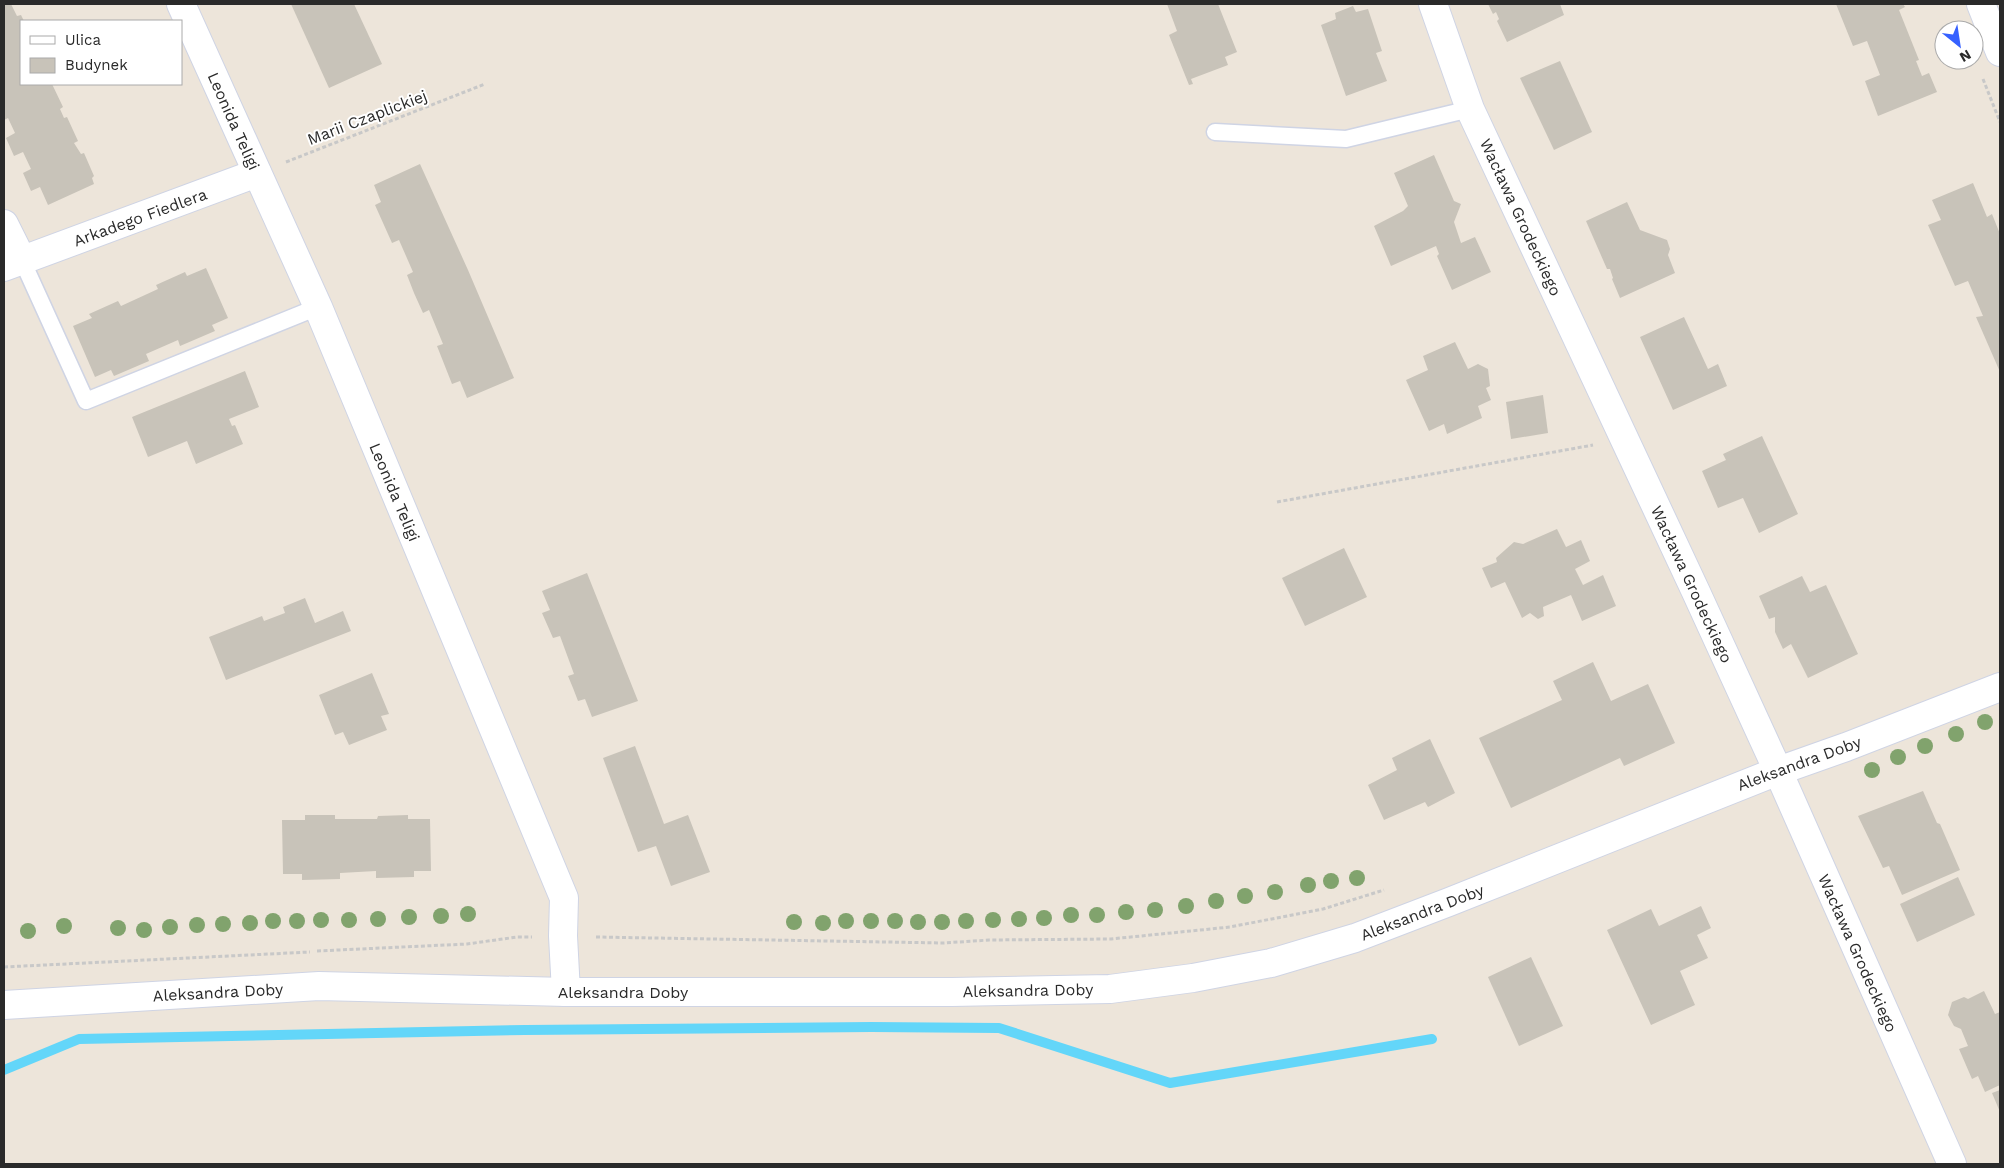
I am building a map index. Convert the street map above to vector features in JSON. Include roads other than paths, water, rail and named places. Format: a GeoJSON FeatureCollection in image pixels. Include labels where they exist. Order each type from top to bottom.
{"type":"FeatureCollection","features":[{"type":"Feature","properties":{"kind":"street","name":"Leonida Teligi"},"geometry":{"type":"LineString","coordinates":[[181,4],[318,307],[564,898],[563,936],[566,992]]}},
{"type":"Feature","properties":{"kind":"street","name":"Wacława Grodeckiego"},"geometry":{"type":"LineString","coordinates":[[1433,4],[1470,109],[1626,440],[1778,771],[1952,1164]]}},
{"type":"Feature","properties":{"kind":"street"},"geometry":{"type":"LineString","coordinates":[[1981,4],[2000,52]]}},
{"type":"Feature","properties":{"kind":"street","name":"Arkadego Fiedlera"},"geometry":{"type":"LineString","coordinates":[[13,264],[257,173]]}},
{"type":"Feature","properties":{"kind":"street"},"geometry":{"type":"LineString","coordinates":[[4,224],[13,264]]}},
{"type":"Feature","properties":{"kind":"street","name":"Aleksandra Doby"},"geometry":{"type":"LineString","coordinates":[[4,1005],[319,986],[566,992],[952,992],[1110,989],[1193,978],[1271,964],[1354,938],[1778,771],[1846,747],[2000,687]]}},
{"type":"Feature","properties":{"kind":"lane"},"geometry":{"type":"LineString","coordinates":[[1215,132],[1346,139],[1470,109]]}},
{"type":"Feature","properties":{"kind":"lane"},"geometry":{"type":"LineString","coordinates":[[13,264],[86,401],[318,307]]}},
{"type":"Feature","properties":{"kind":"waterway"},"geometry":{"type":"LineString","coordinates":[[4,1070],[79,1039],[525,1030],[871,1027],[999,1028],[1170,1083],[1432,1039]]}}]}
